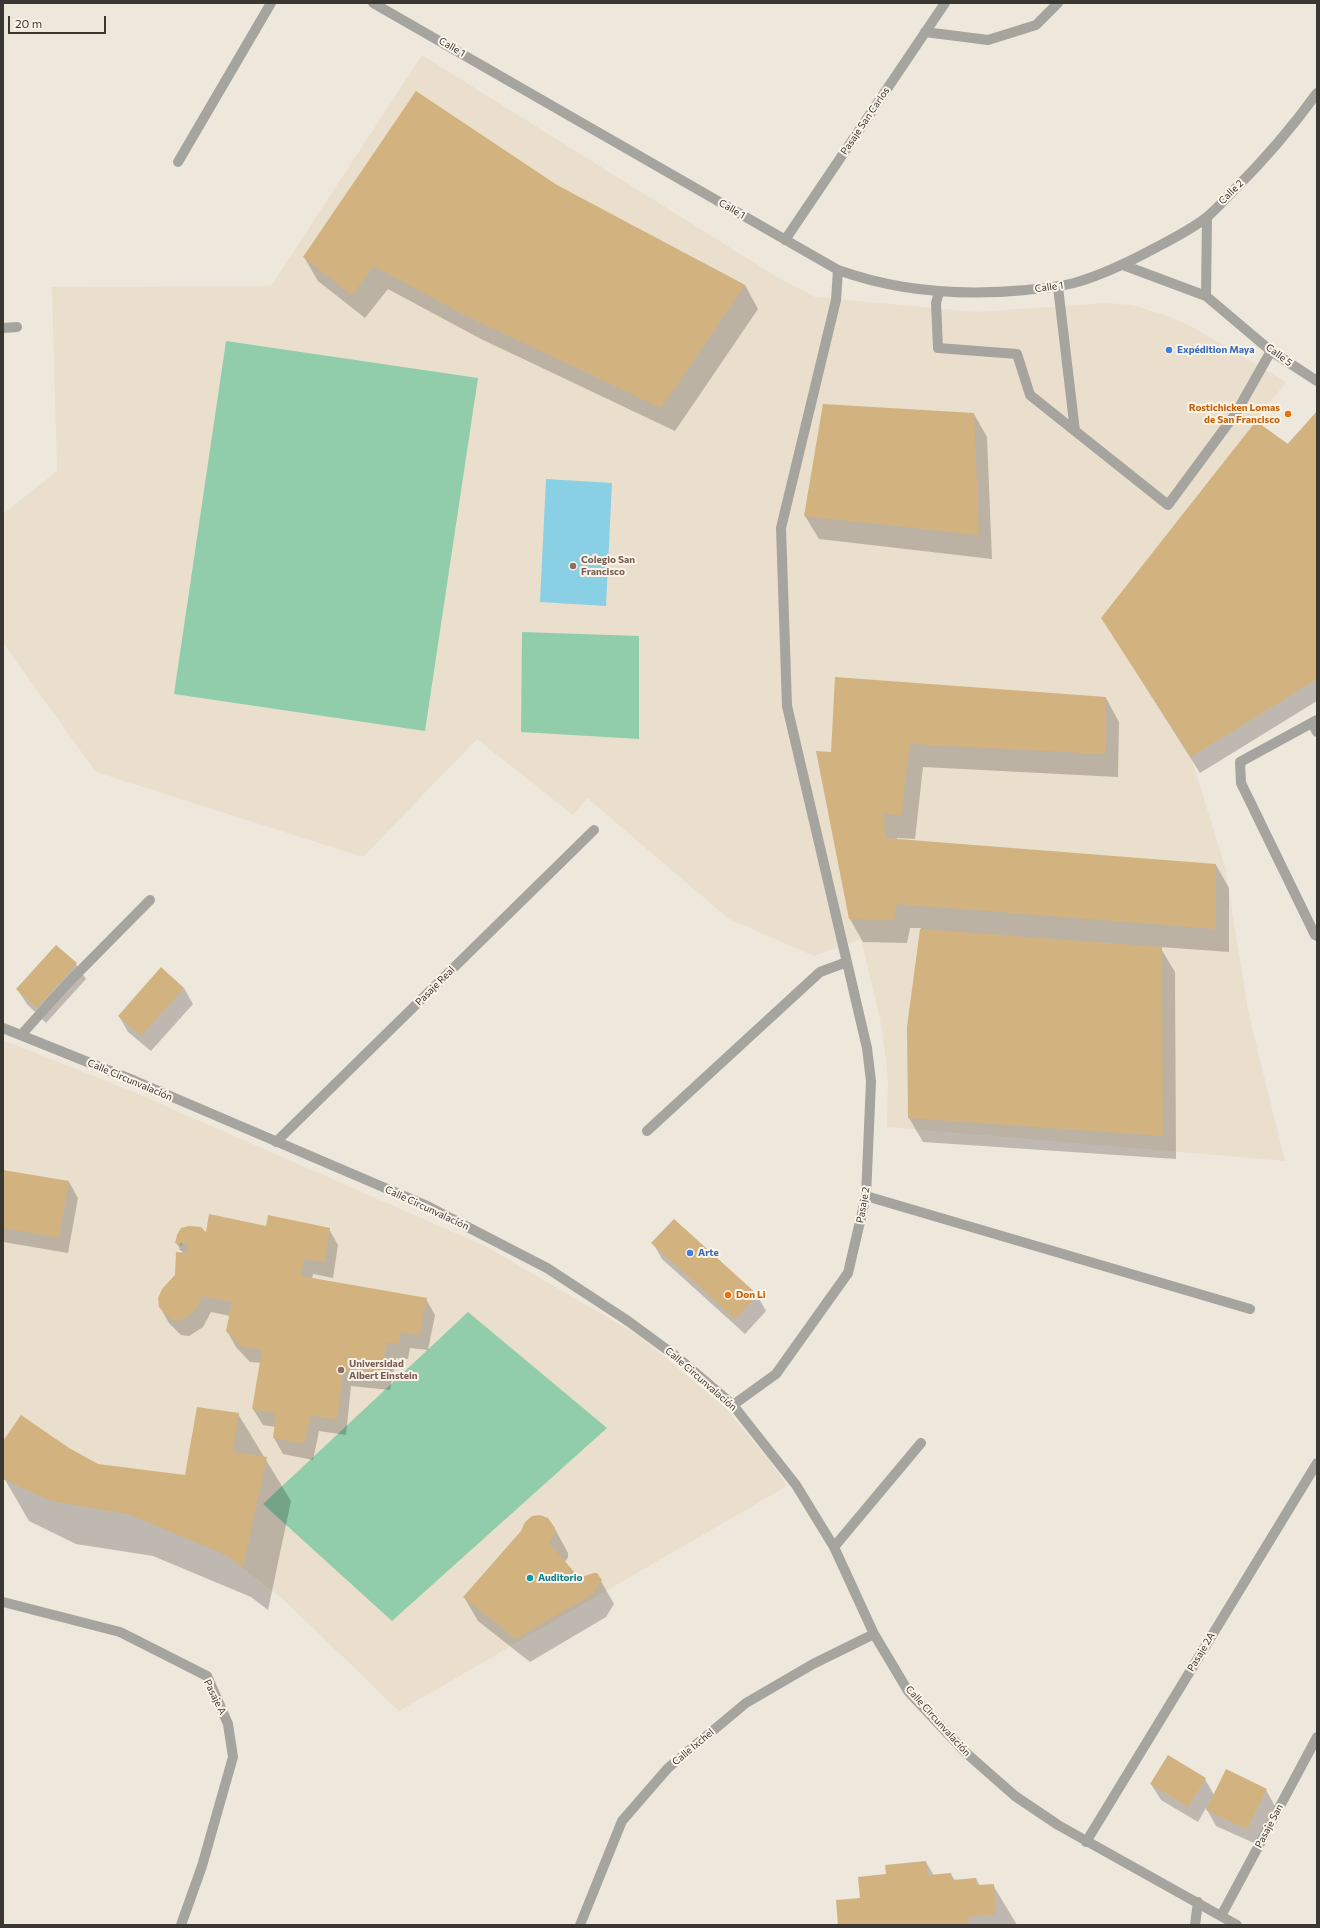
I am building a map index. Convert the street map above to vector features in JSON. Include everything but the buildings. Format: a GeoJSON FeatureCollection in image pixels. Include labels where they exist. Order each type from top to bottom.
{"type":"FeatureCollection","features":[{"type":"Feature","properties":{"kind":"street"},"geometry":{"type":"LineString","coordinates":[[178,162],[271,3]]}},
{"type":"Feature","properties":{"kind":"street","name":"Calle 1"},"geometry":{"type":"LineString","coordinates":[[373,3],[838,270],[860,278],[939,292],[1003,292],[1058,287],[1123,265]]}},
{"type":"Feature","properties":{"kind":"street","name":"Pasaje San Carlos"},"geometry":{"type":"LineString","coordinates":[[785,240],[945,3]]}},
{"type":"Feature","properties":{"kind":"street"},"geometry":{"type":"LineString","coordinates":[[925,32],[988,40],[1036,25],[1058,3]]}},
{"type":"Feature","properties":{"kind":"street","name":"Calle 2"},"geometry":{"type":"LineString","coordinates":[[1123,265],[1180,234],[1206,217],[1254,170],[1292,128],[1317,93]]}},
{"type":"Feature","properties":{"kind":"street"},"geometry":{"type":"LineString","coordinates":[[1206,217],[1206,296]]}},
{"type":"Feature","properties":{"kind":"street","name":"Calle 5"},"geometry":{"type":"LineString","coordinates":[[1123,265],[1206,296],[1271,351],[1317,381]]}},
{"type":"Feature","properties":{"kind":"street","name":"Pasaje 2"},"geometry":{"type":"LineString","coordinates":[[733,1405],[776,1374],[848,1273],[866,1196],[871,1081],[870,1066],[862,1018],[847,962],[787,706],[781,528],[836,300],[838,270]]}},
{"type":"Feature","properties":{"kind":"street"},"geometry":{"type":"LineString","coordinates":[[1058,287],[1075,431]]}},
{"type":"Feature","properties":{"kind":"street"},"geometry":{"type":"LineString","coordinates":[[939,292],[936,303],[938,348],[1017,354],[1030,395],[1168,505],[1236,413],[1271,351]]}},
{"type":"Feature","properties":{"kind":"street"},"geometry":{"type":"LineString","coordinates":[[3,328],[17,327]]}},
{"type":"Feature","properties":{"kind":"street"},"geometry":{"type":"LineString","coordinates":[[1315,725],[1240,762],[1241,784],[1315,935],[1317,936]]}},
{"type":"Feature","properties":{"kind":"street","name":"Pasaje Real"},"geometry":{"type":"LineString","coordinates":[[276,1142],[594,830]]}},
{"type":"Feature","properties":{"kind":"street"},"geometry":{"type":"LineString","coordinates":[[21,1035],[67,984],[150,900]]}},
{"type":"Feature","properties":{"kind":"street"},"geometry":{"type":"LineString","coordinates":[[647,1131],[820,972],[847,962]]}},
{"type":"Feature","properties":{"kind":"street","name":"Calle Circunvalación"},"geometry":{"type":"LineString","coordinates":[[3,1028],[425,1205],[547,1268],[586,1291],[677,1357],[733,1405],[796,1485],[834,1546],[874,1634],[908,1691],[964,1752],[1016,1796],[1086,1842],[1238,1925]]}},
{"type":"Feature","properties":{"kind":"street"},"geometry":{"type":"LineString","coordinates":[[866,1196],[1250,1309]]}},
{"type":"Feature","properties":{"kind":"street"},"geometry":{"type":"LineString","coordinates":[[834,1546],[921,1443]]}},
{"type":"Feature","properties":{"kind":"street","name":"Pasaje 2A"},"geometry":{"type":"LineString","coordinates":[[1086,1842],[1317,1463]]}},
{"type":"Feature","properties":{"kind":"street","name":"Pasaje A"},"geometry":{"type":"LineString","coordinates":[[3,1602],[120,1632],[207,1676],[228,1724],[233,1757],[202,1866],[181,1925]]}},
{"type":"Feature","properties":{"kind":"street","name":"Calle Ixchel"},"geometry":{"type":"LineString","coordinates":[[580,1925],[622,1821],[668,1768],[746,1703],[813,1664],[874,1634]]}},
{"type":"Feature","properties":{"kind":"street","name":"Pasaje San"},"geometry":{"type":"LineString","coordinates":[[1221,1916],[1317,1737]]}},
{"type":"Feature","properties":{"kind":"street"},"geometry":{"type":"LineString","coordinates":[[1194,1925],[1198,1902]]}},
{"type":"Feature","properties":{"kind":"path"},"geometry":{"type":"LineString","coordinates":[[181,1243],[181,1250]]}},
{"type":"Feature","properties":{"kind":"shaded area","name":"Colegio San Francisco"},"geometry":{"type":"Polygon","coordinates":[[[422,55],[782,280],[815,297],[976,312],[1106,303],[1132,305],[1165,315],[1189,325],[1286,382],[1102,618],[1191,757],[1225,866],[1248,1011],[1285,1161],[887,1127],[888,1080],[885,1052],[880,1019],[861,939],[814,956],[729,919],[587,798],[573,815],[477,739],[363,857],[96,772],[3,643],[3,514],[57,471],[52,287],[271,286],[422,55]]]}},
{"type":"Feature","properties":{"kind":"shaded area","name":"Universidad Albert Einstein"},"geometry":{"type":"Polygon","coordinates":[[[3,1040],[136,1093],[485,1246],[636,1334],[724,1406],[771,1463],[787,1486],[399,1711],[285,1601],[226,1555],[128,1514],[51,1501],[3,1479],[3,1040]]]}},
{"type":"Feature","properties":{"kind":"green space"},"geometry":{"type":"Polygon","coordinates":[[[226,341],[478,378],[425,731],[174,694],[226,341]]]}},
{"type":"Feature","properties":{"kind":"green space"},"geometry":{"type":"Polygon","coordinates":[[[522,632],[639,636],[639,739],[521,732],[522,632]]]}},
{"type":"Feature","properties":{"kind":"green space"},"geometry":{"type":"Polygon","coordinates":[[[468,1312],[607,1428],[392,1621],[263,1504],[468,1312]]]}},
{"type":"Feature","properties":{"kind":"water"},"geometry":{"type":"Polygon","coordinates":[[[546,479],[612,483],[606,606],[540,602],[546,479]]]}},
{"type":"Feature","properties":{"kind":"place","name":"Expédition Maya"},"geometry":{"type":"Point","coordinates":[1169,350]}},
{"type":"Feature","properties":{"kind":"place","name":"Rostichicken Lomas de San Francisco"},"geometry":{"type":"Point","coordinates":[1288,414]}},
{"type":"Feature","properties":{"kind":"place","name":"Colegio San Francisco"},"geometry":{"type":"Point","coordinates":[573,566]}},
{"type":"Feature","properties":{"kind":"place","name":"Arte"},"geometry":{"type":"Point","coordinates":[690,1253]}},
{"type":"Feature","properties":{"kind":"place","name":"Don Li"},"geometry":{"type":"Point","coordinates":[728,1295]}},
{"type":"Feature","properties":{"kind":"place","name":"Universidad Albert Einstein"},"geometry":{"type":"Point","coordinates":[341,1370]}},
{"type":"Feature","properties":{"kind":"place","name":"Auditorio"},"geometry":{"type":"Point","coordinates":[530,1578]}}]}
